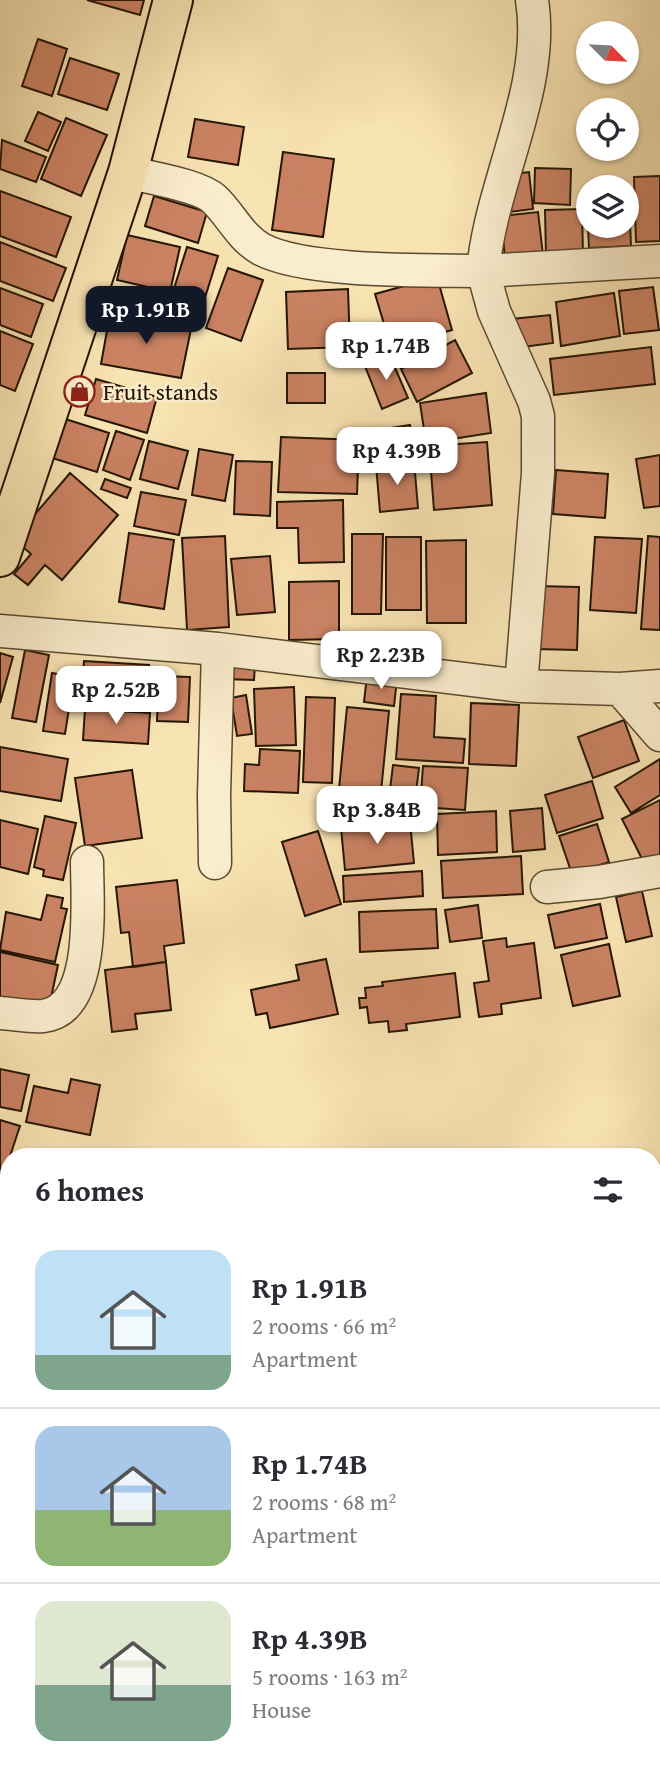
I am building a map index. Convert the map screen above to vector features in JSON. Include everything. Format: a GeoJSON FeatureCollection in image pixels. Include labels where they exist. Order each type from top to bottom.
{"type":"FeatureCollection","features":[{"type":"Feature","properties":{"kind":"highway"},"geometry":{"type":"LineString","coordinates":[[0,557],[128,172],[173,0]]}},
{"type":"Feature","properties":{"kind":"street"},"geometry":{"type":"LineString","coordinates":[[521,686],[538,474],[538,416],[495,311],[483,271],[486,232],[522,115],[532,68],[533,0]]}},
{"type":"Feature","properties":{"kind":"street"},"geometry":{"type":"LineString","coordinates":[[128,172],[213,198],[253,243],[284,257],[379,267],[483,271],[660,261]]}},
{"type":"Feature","properties":{"kind":"street"},"geometry":{"type":"LineString","coordinates":[[0,631],[218,649],[521,686],[620,690],[660,686]]}},
{"type":"Feature","properties":{"kind":"street"},"geometry":{"type":"LineString","coordinates":[[215,863],[218,649]]}},
{"type":"Feature","properties":{"kind":"street"},"geometry":{"type":"LineString","coordinates":[[620,690],[660,735]]}},
{"type":"Feature","properties":{"kind":"street"},"geometry":{"type":"LineString","coordinates":[[0,1013],[44,1016],[73,999],[81,975],[86,928],[87,862]]}},
{"type":"Feature","properties":{"kind":"street"},"geometry":{"type":"LineString","coordinates":[[547,887],[599,882],[660,871]]}},
{"type":"Feature","properties":{"kind":"building"},"geometry":{"type":"Polygon","coordinates":[[[87,0],[144,0],[140,15],[87,0]]]}},
{"type":"Feature","properties":{"kind":"building"},"geometry":{"type":"Polygon","coordinates":[[[38,39],[67,49],[52,96],[22,86],[38,39]]]}},
{"type":"Feature","properties":{"kind":"building"},"geometry":{"type":"Polygon","coordinates":[[[70,58],[119,74],[107,110],[58,94],[70,58]]]}},
{"type":"Feature","properties":{"kind":"building"},"geometry":{"type":"Polygon","coordinates":[[[38,112],[61,122],[48,151],[25,141],[38,112]]]}},
{"type":"Feature","properties":{"kind":"building"},"geometry":{"type":"Polygon","coordinates":[[[66,118],[107,135],[81,196],[41,179],[66,118]]]}},
{"type":"Feature","properties":{"kind":"building"},"geometry":{"type":"Polygon","coordinates":[[[195,119],[244,127],[238,165],[188,157],[195,119]]]}},
{"type":"Feature","properties":{"kind":"building"},"geometry":{"type":"Polygon","coordinates":[[[2,140],[46,157],[36,182],[0,169],[2,140]]]}},
{"type":"Feature","properties":{"kind":"building"},"geometry":{"type":"Polygon","coordinates":[[[283,152],[334,159],[323,237],[272,230],[283,152]]]}},
{"type":"Feature","properties":{"kind":"building"},"geometry":{"type":"Polygon","coordinates":[[[535,168],[571,169],[570,205],[534,203],[535,168]]]}},
{"type":"Feature","properties":{"kind":"building"},"geometry":{"type":"Polygon","coordinates":[[[529,172],[533,209],[510,212],[505,175],[529,172]]]}},
{"type":"Feature","properties":{"kind":"building"},"geometry":{"type":"Polygon","coordinates":[[[660,176],[660,241],[636,242],[636,238],[639,238],[639,177],[660,176]]]}},
{"type":"Feature","properties":{"kind":"building"},"geometry":{"type":"Polygon","coordinates":[[[0,191],[71,217],[56,257],[0,236],[0,191]]]}},
{"type":"Feature","properties":{"kind":"building"},"geometry":{"type":"Polygon","coordinates":[[[154,196],[207,212],[198,243],[145,226],[154,196]]]}},
{"type":"Feature","properties":{"kind":"building"},"geometry":{"type":"Polygon","coordinates":[[[576,209],[576,238],[583,238],[583,256],[546,257],[545,210],[576,209]]]}},
{"type":"Feature","properties":{"kind":"building"},"geometry":{"type":"Polygon","coordinates":[[[538,212],[543,255],[505,259],[501,216],[538,212]]]}},
{"type":"Feature","properties":{"kind":"building"},"geometry":{"type":"Polygon","coordinates":[[[127,235],[180,247],[170,292],[117,280],[127,235]]]}},
{"type":"Feature","properties":{"kind":"building"},"geometry":{"type":"Polygon","coordinates":[[[589,238],[631,238],[631,246],[589,248],[589,238]]]}},
{"type":"Feature","properties":{"kind":"building"},"geometry":{"type":"Polygon","coordinates":[[[0,242],[66,268],[53,301],[0,281],[0,242]]]}},
{"type":"Feature","properties":{"kind":"building"},"geometry":{"type":"Polygon","coordinates":[[[187,247],[218,256],[203,304],[172,295],[187,247]]]}},
{"type":"Feature","properties":{"kind":"building"},"geometry":{"type":"Polygon","coordinates":[[[228,268],[263,280],[241,341],[206,328],[228,268]]]}},
{"type":"Feature","properties":{"kind":"building"},"geometry":{"type":"Polygon","coordinates":[[[437,277],[452,330],[391,347],[375,294],[437,277]]]}},
{"type":"Feature","properties":{"kind":"building"},"geometry":{"type":"Polygon","coordinates":[[[653,287],[659,330],[624,334],[619,291],[653,287]]]}},
{"type":"Feature","properties":{"kind":"building"},"geometry":{"type":"Polygon","coordinates":[[[0,288],[43,304],[31,337],[0,325],[0,288]]]}},
{"type":"Feature","properties":{"kind":"building"},"geometry":{"type":"Polygon","coordinates":[[[348,289],[350,347],[288,349],[286,292],[348,289]]]}},
{"type":"Feature","properties":{"kind":"building"},"geometry":{"type":"Polygon","coordinates":[[[614,293],[620,336],[561,346],[556,302],[614,293]]]}},
{"type":"Feature","properties":{"kind":"building"},"geometry":{"type":"Polygon","coordinates":[[[110,314],[191,329],[181,378],[101,364],[110,314]]]}},
{"type":"Feature","properties":{"kind":"building"},"geometry":{"type":"Polygon","coordinates":[[[550,315],[553,343],[515,348],[512,319],[550,315]]]}},
{"type":"Feature","properties":{"kind":"building"},"geometry":{"type":"Polygon","coordinates":[[[0,331],[33,344],[15,391],[0,385],[0,331]]]}},
{"type":"Feature","properties":{"kind":"building"},"geometry":{"type":"Polygon","coordinates":[[[455,340],[472,373],[417,402],[401,369],[455,340]]]}},
{"type":"Feature","properties":{"kind":"building"},"geometry":{"type":"Polygon","coordinates":[[[651,347],[655,384],[554,395],[550,359],[651,347]]]}},
{"type":"Feature","properties":{"kind":"building"},"geometry":{"type":"Polygon","coordinates":[[[390,356],[408,398],[382,409],[365,366],[390,356]]]}},
{"type":"Feature","properties":{"kind":"building"},"geometry":{"type":"Polygon","coordinates":[[[287,373],[325,373],[325,403],[287,403],[287,373]]]}},
{"type":"Feature","properties":{"kind":"building"},"geometry":{"type":"Polygon","coordinates":[[[96,379],[157,397],[147,433],[85,415],[96,379]]]}},
{"type":"Feature","properties":{"kind":"building"},"geometry":{"type":"Polygon","coordinates":[[[486,393],[491,433],[426,443],[420,403],[486,393]]]}},
{"type":"Feature","properties":{"kind":"building"},"geometry":{"type":"Polygon","coordinates":[[[59,417],[109,433],[97,472],[46,456],[59,417]]]}},
{"type":"Feature","properties":{"kind":"building"},"geometry":{"type":"Polygon","coordinates":[[[410,425],[415,456],[376,461],[372,431],[410,425]]]}},
{"type":"Feature","properties":{"kind":"building"},"geometry":{"type":"Polygon","coordinates":[[[116,431],[144,440],[130,480],[103,470],[116,431]]]}},
{"type":"Feature","properties":{"kind":"building"},"geometry":{"type":"Polygon","coordinates":[[[281,437],[359,440],[357,494],[278,492],[281,437]]]}},
{"type":"Feature","properties":{"kind":"building"},"geometry":{"type":"Polygon","coordinates":[[[149,441],[188,451],[178,489],[140,479],[149,441]]]}},
{"type":"Feature","properties":{"kind":"building"},"geometry":{"type":"Polygon","coordinates":[[[487,442],[492,505],[434,510],[429,446],[487,442]]]}},
{"type":"Feature","properties":{"kind":"building"},"geometry":{"type":"Polygon","coordinates":[[[199,449],[233,455],[225,501],[192,495],[199,449]]]}},
{"type":"Feature","properties":{"kind":"building"},"geometry":{"type":"Polygon","coordinates":[[[660,455],[660,506],[644,508],[636,459],[660,455]]]}},
{"type":"Feature","properties":{"kind":"building"},"geometry":{"type":"Polygon","coordinates":[[[236,461],[272,462],[270,516],[234,514],[236,461]]]}},
{"type":"Feature","properties":{"kind":"building"},"geometry":{"type":"Polygon","coordinates":[[[414,461],[418,508],[380,512],[376,465],[414,461]]]}},
{"type":"Feature","properties":{"kind":"building"},"geometry":{"type":"Polygon","coordinates":[[[556,470],[608,474],[605,518],[553,514],[556,470]]]}},
{"type":"Feature","properties":{"kind":"building"},"geometry":{"type":"Polygon","coordinates":[[[70,473],[118,515],[62,580],[45,565],[28,585],[14,574],[31,554],[14,539],[70,473]]]}},
{"type":"Feature","properties":{"kind":"building"},"geometry":{"type":"Polygon","coordinates":[[[105,479],[131,488],[127,498],[101,489],[105,479]]]}},
{"type":"Feature","properties":{"kind":"building"},"geometry":{"type":"Polygon","coordinates":[[[141,492],[186,500],[179,535],[134,526],[141,492]]]}},
{"type":"Feature","properties":{"kind":"building"},"geometry":{"type":"Polygon","coordinates":[[[343,500],[344,562],[299,563],[298,528],[277,528],[277,502],[343,500]]]}},
{"type":"Feature","properties":{"kind":"building"},"geometry":{"type":"Polygon","coordinates":[[[129,533],[174,540],[164,609],[119,602],[129,533]]]}},
{"type":"Feature","properties":{"kind":"building"},"geometry":{"type":"Polygon","coordinates":[[[352,534],[383,534],[381,614],[352,614],[352,534]]]}},
{"type":"Feature","properties":{"kind":"building"},"geometry":{"type":"Polygon","coordinates":[[[225,536],[229,627],[187,630],[182,538],[225,536]]]}},
{"type":"Feature","properties":{"kind":"building"},"geometry":{"type":"Polygon","coordinates":[[[648,536],[660,537],[660,630],[641,629],[648,536]]]}},
{"type":"Feature","properties":{"kind":"building"},"geometry":{"type":"Polygon","coordinates":[[[386,537],[421,537],[421,610],[386,610],[386,537]]]}},
{"type":"Feature","properties":{"kind":"building"},"geometry":{"type":"Polygon","coordinates":[[[595,537],[642,539],[636,613],[590,610],[595,537]]]}},
{"type":"Feature","properties":{"kind":"building"},"geometry":{"type":"Polygon","coordinates":[[[466,540],[466,623],[427,623],[426,541],[466,540]]]}},
{"type":"Feature","properties":{"kind":"building"},"geometry":{"type":"Polygon","coordinates":[[[270,556],[275,612],[237,615],[231,559],[270,556]]]}},
{"type":"Feature","properties":{"kind":"building"},"geometry":{"type":"Polygon","coordinates":[[[339,581],[339,639],[289,640],[289,582],[339,581]]]}},
{"type":"Feature","properties":{"kind":"building"},"geometry":{"type":"Polygon","coordinates":[[[536,586],[579,587],[577,650],[535,649],[536,586]]]}},
{"type":"Feature","properties":{"kind":"building"},"geometry":{"type":"Polygon","coordinates":[[[25,650],[49,655],[36,722],[12,718],[25,650]]]}},
{"type":"Feature","properties":{"kind":"building"},"geometry":{"type":"Polygon","coordinates":[[[0,653],[13,657],[0,703],[0,653]]]}},
{"type":"Feature","properties":{"kind":"building"},"geometry":{"type":"Polygon","coordinates":[[[84,661],[149,665],[146,706],[81,702],[84,661]]]}},
{"type":"Feature","properties":{"kind":"building"},"geometry":{"type":"Polygon","coordinates":[[[223,664],[255,664],[254,680],[223,679],[223,664]]]}},
{"type":"Feature","properties":{"kind":"building"},"geometry":{"type":"Polygon","coordinates":[[[52,673],[74,677],[65,734],[43,731],[52,673]]]}},
{"type":"Feature","properties":{"kind":"building"},"geometry":{"type":"Polygon","coordinates":[[[159,676],[190,677],[188,722],[157,721],[159,676]]]}},
{"type":"Feature","properties":{"kind":"building"},"geometry":{"type":"Polygon","coordinates":[[[367,676],[397,679],[394,706],[364,702],[367,676]]]}},
{"type":"Feature","properties":{"kind":"building"},"geometry":{"type":"Polygon","coordinates":[[[294,687],[296,745],[256,746],[254,689],[294,687]]]}},
{"type":"Feature","properties":{"kind":"building"},"geometry":{"type":"Polygon","coordinates":[[[401,694],[436,696],[434,737],[465,739],[463,763],[396,759],[401,694]]]}},
{"type":"Feature","properties":{"kind":"building"},"geometry":{"type":"Polygon","coordinates":[[[246,695],[252,734],[237,736],[231,698],[246,695]]]}},
{"type":"Feature","properties":{"kind":"building"},"geometry":{"type":"Polygon","coordinates":[[[306,697],[335,698],[332,783],[303,782],[306,697]]]}},
{"type":"Feature","properties":{"kind":"building"},"geometry":{"type":"Polygon","coordinates":[[[471,703],[519,705],[516,766],[469,764],[471,703]]]}},
{"type":"Feature","properties":{"kind":"building"},"geometry":{"type":"Polygon","coordinates":[[[347,707],[389,711],[381,792],[339,789],[347,707]]]}},
{"type":"Feature","properties":{"kind":"building"},"geometry":{"type":"Polygon","coordinates":[[[85,709],[150,713],[148,744],[83,740],[85,709]]]}},
{"type":"Feature","properties":{"kind":"building"},"geometry":{"type":"Polygon","coordinates":[[[624,720],[639,761],[593,778],[578,737],[624,720]]]}},
{"type":"Feature","properties":{"kind":"building"},"geometry":{"type":"Polygon","coordinates":[[[0,747],[68,759],[61,801],[0,791],[0,747]]]}},
{"type":"Feature","properties":{"kind":"building"},"geometry":{"type":"Polygon","coordinates":[[[260,749],[300,751],[298,793],[244,791],[245,764],[259,765],[260,749]]]}},
{"type":"Feature","properties":{"kind":"building"},"geometry":{"type":"Polygon","coordinates":[[[660,759],[660,795],[631,813],[615,787],[660,759]]]}},
{"type":"Feature","properties":{"kind":"building"},"geometry":{"type":"Polygon","coordinates":[[[393,765],[419,768],[415,801],[389,798],[393,765]]]}},
{"type":"Feature","properties":{"kind":"building"},"geometry":{"type":"Polygon","coordinates":[[[423,766],[468,768],[465,810],[420,807],[423,766]]]}},
{"type":"Feature","properties":{"kind":"building"},"geometry":{"type":"Polygon","coordinates":[[[132,770],[142,838],[85,846],[75,778],[132,770]]]}},
{"type":"Feature","properties":{"kind":"building"},"geometry":{"type":"Polygon","coordinates":[[[592,781],[603,818],[557,833],[545,795],[592,781]]]}},
{"type":"Feature","properties":{"kind":"building"},"geometry":{"type":"Polygon","coordinates":[[[660,800],[660,855],[644,863],[622,819],[660,800]]]}},
{"type":"Feature","properties":{"kind":"building"},"geometry":{"type":"Polygon","coordinates":[[[542,808],[545,849],[513,852],[510,811],[542,808]]]}},
{"type":"Feature","properties":{"kind":"building"},"geometry":{"type":"Polygon","coordinates":[[[496,811],[497,852],[438,855],[437,814],[496,811]]]}},
{"type":"Feature","properties":{"kind":"building"},"geometry":{"type":"Polygon","coordinates":[[[45,816],[76,823],[63,880],[43,876],[44,870],[34,867],[45,816]]]}},
{"type":"Feature","properties":{"kind":"building"},"geometry":{"type":"Polygon","coordinates":[[[0,820],[38,829],[28,874],[0,867],[0,820]]]}},
{"type":"Feature","properties":{"kind":"building"},"geometry":{"type":"Polygon","coordinates":[[[410,822],[414,863],[345,870],[341,828],[410,822]]]}},
{"type":"Feature","properties":{"kind":"building"},"geometry":{"type":"Polygon","coordinates":[[[597,824],[609,862],[572,874],[559,836],[597,824]]]}},
{"type":"Feature","properties":{"kind":"building"},"geometry":{"type":"Polygon","coordinates":[[[318,831],[341,904],[305,916],[282,842],[318,831]]]}},
{"type":"Feature","properties":{"kind":"building"},"geometry":{"type":"Polygon","coordinates":[[[521,856],[523,894],[443,898],[441,861],[521,856]]]}},
{"type":"Feature","properties":{"kind":"building"},"geometry":{"type":"Polygon","coordinates":[[[422,871],[423,896],[344,902],[343,876],[422,871]]]}},
{"type":"Feature","properties":{"kind":"building"},"geometry":{"type":"Polygon","coordinates":[[[177,880],[184,943],[164,946],[166,962],[133,967],[129,932],[121,933],[116,887],[177,880]]]}},
{"type":"Feature","properties":{"kind":"building"},"geometry":{"type":"Polygon","coordinates":[[[642,891],[652,936],[626,942],[616,897],[642,891]]]}},
{"type":"Feature","properties":{"kind":"building"},"geometry":{"type":"Polygon","coordinates":[[[47,895],[63,898],[61,908],[67,909],[55,962],[0,950],[6,912],[41,920],[47,895]]]}},
{"type":"Feature","properties":{"kind":"building"},"geometry":{"type":"Polygon","coordinates":[[[600,904],[607,938],[555,948],[548,915],[600,904]]]}},
{"type":"Feature","properties":{"kind":"building"},"geometry":{"type":"Polygon","coordinates":[[[478,905],[482,938],[450,942],[445,910],[478,905]]]}},
{"type":"Feature","properties":{"kind":"building"},"geometry":{"type":"Polygon","coordinates":[[[436,909],[438,948],[360,952],[359,912],[436,909]]]}},
{"type":"Feature","properties":{"kind":"building"},"geometry":{"type":"Polygon","coordinates":[[[506,938],[507,947],[534,943],[541,998],[501,1004],[502,1014],[479,1017],[474,983],[489,981],[483,941],[506,938]]]}},
{"type":"Feature","properties":{"kind":"building"},"geometry":{"type":"Polygon","coordinates":[[[609,944],[620,996],[573,1006],[561,955],[609,944]]]}},
{"type":"Feature","properties":{"kind":"building"},"geometry":{"type":"Polygon","coordinates":[[[0,952],[58,965],[48,1012],[0,1002],[0,952]]]}},
{"type":"Feature","properties":{"kind":"building"},"geometry":{"type":"Polygon","coordinates":[[[326,959],[338,1014],[270,1028],[267,1013],[256,1015],[251,990],[299,980],[296,965],[326,959]]]}},
{"type":"Feature","properties":{"kind":"building"},"geometry":{"type":"Polygon","coordinates":[[[166,962],[171,1010],[135,1014],[137,1029],[112,1032],[105,970],[166,962]]]}},
{"type":"Feature","properties":{"kind":"building"},"geometry":{"type":"Polygon","coordinates":[[[455,973],[460,1017],[406,1024],[407,1030],[389,1032],[388,1021],[369,1023],[367,1007],[360,1008],[359,998],[366,998],[365,988],[383,986],[382,982],[455,973]]]}},
{"type":"Feature","properties":{"kind":"building"},"geometry":{"type":"Polygon","coordinates":[[[0,1069],[29,1075],[21,1111],[0,1107],[0,1069]]]}},
{"type":"Feature","properties":{"kind":"building"},"geometry":{"type":"Polygon","coordinates":[[[71,1079],[100,1085],[90,1135],[26,1122],[34,1086],[68,1093],[71,1079]]]}},
{"type":"Feature","properties":{"kind":"building"},"geometry":{"type":"Polygon","coordinates":[[[0,1120],[20,1126],[13,1148],[0,1148],[0,1120]]]}},
{"type":"Feature","properties":{"kind":"place","name":"Fruit stands"},"geometry":{"type":"Point","coordinates":[80,392]}}]}
